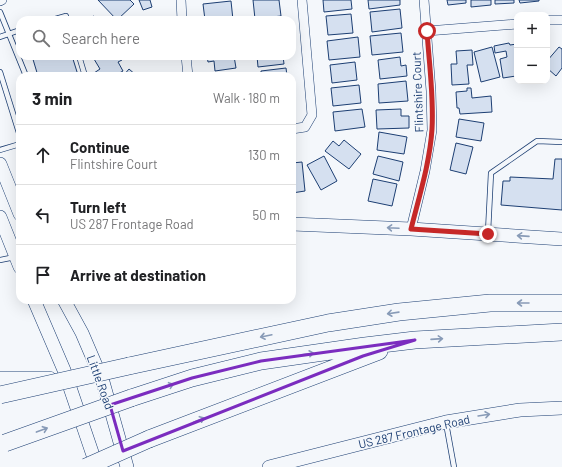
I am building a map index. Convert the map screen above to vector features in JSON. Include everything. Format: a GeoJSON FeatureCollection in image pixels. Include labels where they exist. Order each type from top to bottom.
{"type":"FeatureCollection","features":[{"type":"Feature","properties":{"kind":"highway"},"geometry":{"type":"LineString","coordinates":[[0,395],[328,323],[399,312],[490,303],[562,303]]}},
{"type":"Feature","properties":{"kind":"highway"},"geometry":{"type":"LineString","coordinates":[[3,444],[130,398],[192,378],[261,361],[415,340],[562,332]]}},
{"type":"Feature","properties":{"kind":"highway"},"geometry":{"type":"LineString","coordinates":[[86,467],[150,439],[363,356],[415,340]]}},
{"type":"Feature","properties":{"kind":"highway"},"geometry":{"type":"LineString","coordinates":[[0,380],[66,380]]}},
{"type":"Feature","properties":{"kind":"main road"},"geometry":{"type":"LineString","coordinates":[[0,164],[16,203]]}},
{"type":"Feature","properties":{"kind":"main road"},"geometry":{"type":"LineString","coordinates":[[0,217],[16,252]]}},
{"type":"Feature","properties":{"kind":"main road"},"geometry":{"type":"LineString","coordinates":[[296,224],[411,229],[562,239]]}},
{"type":"Feature","properties":{"kind":"main road"},"geometry":{"type":"LineString","coordinates":[[36,304],[64,370],[97,467]]}},
{"type":"Feature","properties":{"kind":"main road","name":"Little Road"},"geometry":{"type":"LineString","coordinates":[[66,304],[82,333],[103,382],[127,467]]}},
{"type":"Feature","properties":{"kind":"main road","name":"US 287 Frontage Road"},"geometry":{"type":"LineString","coordinates":[[269,467],[294,464],[446,422],[520,410],[562,408]]}},
{"type":"Feature","properties":{"kind":"street"},"geometry":{"type":"LineString","coordinates":[[181,0],[182,16]]}},
{"type":"Feature","properties":{"kind":"street"},"geometry":{"type":"LineString","coordinates":[[296,128],[305,127],[312,115],[302,0]]}},
{"type":"Feature","properties":{"kind":"street","name":"Flintshire Court"},"geometry":{"type":"LineString","coordinates":[[411,229],[425,171],[432,130],[431,91],[424,0]]}},
{"type":"Feature","properties":{"kind":"street"},"geometry":{"type":"LineString","coordinates":[[550,20],[562,20]]}},
{"type":"Feature","properties":{"kind":"street"},"geometry":{"type":"LineString","coordinates":[[427,31],[514,24]]}},
{"type":"Feature","properties":{"kind":"street"},"geometry":{"type":"LineString","coordinates":[[186,60],[188,72]]}},
{"type":"Feature","properties":{"kind":"lane"},"geometry":{"type":"LineString","coordinates":[[0,12],[16,51]]}},
{"type":"Feature","properties":{"kind":"lane"},"geometry":{"type":"LineString","coordinates":[[0,37],[16,31]]}},
{"type":"Feature","properties":{"kind":"lane"},"geometry":{"type":"LineString","coordinates":[[20,60],[24,72]]}},
{"type":"Feature","properties":{"kind":"lane"},"geometry":{"type":"LineString","coordinates":[[79,60],[84,72]]}},
{"type":"Feature","properties":{"kind":"lane"},"geometry":{"type":"LineString","coordinates":[[0,72],[16,123]]}},
{"type":"Feature","properties":{"kind":"lane"},"geometry":{"type":"LineString","coordinates":[[488,234],[491,173],[537,141],[562,142]]}},
{"type":"Feature","properties":{"kind":"lane"},"geometry":{"type":"LineString","coordinates":[[0,150],[16,145]]}},
{"type":"Feature","properties":{"kind":"lane"},"geometry":{"type":"LineString","coordinates":[[0,260],[16,259]]}},
{"type":"Feature","properties":{"kind":"lane"},"geometry":{"type":"LineString","coordinates":[[446,422],[454,467]]}},
{"type":"Feature","properties":{"kind":"highlighted area"},"geometry":{"type":"Polygon","coordinates":[[[415,340],[363,356],[123,451],[110,405],[192,378],[261,361],[415,340]]]}},
{"type":"Feature","properties":{"kind":"building"},"geometry":{"type":"Polygon","coordinates":[[[98,0],[130,0],[134,4],[121,16],[113,16],[98,0]]]}},
{"type":"Feature","properties":{"kind":"building"},"geometry":{"type":"Polygon","coordinates":[[[139,0],[150,0],[152,7],[143,10],[139,0]]]}},
{"type":"Feature","properties":{"kind":"building"},"geometry":{"type":"Polygon","coordinates":[[[253,0],[279,0],[281,16],[255,16],[253,0]]]}},
{"type":"Feature","properties":{"kind":"building"},"geometry":{"type":"Polygon","coordinates":[[[323,0],[351,0],[352,9],[324,12],[323,0]]]}},
{"type":"Feature","properties":{"kind":"building"},"geometry":{"type":"Polygon","coordinates":[[[368,0],[400,0],[400,5],[369,9],[368,0]]]}},
{"type":"Feature","properties":{"kind":"building"},"geometry":{"type":"Polygon","coordinates":[[[447,0],[466,0],[466,3],[448,5],[447,0]]]}},
{"type":"Feature","properties":{"kind":"building"},"geometry":{"type":"Polygon","coordinates":[[[471,0],[491,0],[491,5],[471,7],[471,0]]]}},
{"type":"Feature","properties":{"kind":"building"},"geometry":{"type":"Polygon","coordinates":[[[495,0],[514,0],[514,3],[495,4],[495,0]]]}},
{"type":"Feature","properties":{"kind":"building"},"geometry":{"type":"Polygon","coordinates":[[[519,0],[539,0],[539,1],[520,3],[519,0]]]}},
{"type":"Feature","properties":{"kind":"building"},"geometry":{"type":"Polygon","coordinates":[[[231,1],[233,16],[204,16],[203,4],[231,1]]]}},
{"type":"Feature","properties":{"kind":"building"},"geometry":{"type":"Polygon","coordinates":[[[400,9],[402,28],[372,32],[370,12],[400,9]]]}},
{"type":"Feature","properties":{"kind":"building"},"geometry":{"type":"Polygon","coordinates":[[[351,14],[353,33],[328,35],[326,16],[351,14]]]}},
{"type":"Feature","properties":{"kind":"building"},"geometry":{"type":"Polygon","coordinates":[[[401,33],[403,52],[372,55],[370,36],[401,33]]]}},
{"type":"Feature","properties":{"kind":"building"},"geometry":{"type":"Polygon","coordinates":[[[358,37],[360,57],[329,60],[327,41],[358,37]]]}},
{"type":"Feature","properties":{"kind":"building"},"geometry":{"type":"Polygon","coordinates":[[[509,43],[510,45],[514,44],[514,76],[503,78],[500,59],[507,57],[506,51],[495,53],[494,46],[509,43]]]}},
{"type":"Feature","properties":{"kind":"building"},"geometry":{"type":"Polygon","coordinates":[[[492,47],[500,77],[481,82],[474,52],[492,47]]]}},
{"type":"Feature","properties":{"kind":"building"},"geometry":{"type":"Polygon","coordinates":[[[559,47],[562,49],[562,68],[556,76],[550,71],[550,58],[559,47]]]}},
{"type":"Feature","properties":{"kind":"building"},"geometry":{"type":"Polygon","coordinates":[[[472,50],[473,65],[467,65],[469,84],[452,85],[451,64],[457,64],[456,51],[472,50]]]}},
{"type":"Feature","properties":{"kind":"building"},"geometry":{"type":"Polygon","coordinates":[[[400,57],[401,66],[406,65],[407,76],[380,79],[378,60],[400,57]]]}},
{"type":"Feature","properties":{"kind":"building"},"geometry":{"type":"Polygon","coordinates":[[[33,60],[73,60],[77,72],[37,72],[33,60]]]}},
{"type":"Feature","properties":{"kind":"building"},"geometry":{"type":"Polygon","coordinates":[[[95,60],[122,60],[118,62],[123,71],[121,72],[96,72],[100,69],[95,60]]]}},
{"type":"Feature","properties":{"kind":"building"},"geometry":{"type":"Polygon","coordinates":[[[208,60],[235,60],[236,68],[215,71],[214,61],[208,62],[208,60]]]}},
{"type":"Feature","properties":{"kind":"building"},"geometry":{"type":"Polygon","coordinates":[[[257,60],[284,60],[284,64],[258,67],[257,60]]]}},
{"type":"Feature","properties":{"kind":"building"},"geometry":{"type":"Polygon","coordinates":[[[355,62],[357,80],[332,83],[330,65],[355,62]]]}},
{"type":"Feature","properties":{"kind":"building"},"geometry":{"type":"Polygon","coordinates":[[[286,68],[286,72],[261,72],[286,68]]]}},
{"type":"Feature","properties":{"kind":"building"},"geometry":{"type":"Polygon","coordinates":[[[406,81],[408,101],[379,103],[378,84],[406,81]]]}},
{"type":"Feature","properties":{"kind":"building"},"geometry":{"type":"Polygon","coordinates":[[[359,85],[361,103],[333,106],[331,88],[359,85]]]}},
{"type":"Feature","properties":{"kind":"building"},"geometry":{"type":"Polygon","coordinates":[[[467,88],[471,88],[472,98],[491,96],[492,112],[460,114],[459,108],[457,108],[456,92],[467,91],[467,88]]]}},
{"type":"Feature","properties":{"kind":"building"},"geometry":{"type":"Polygon","coordinates":[[[362,109],[365,127],[335,131],[333,112],[362,109]]]}},
{"type":"Feature","properties":{"kind":"building"},"geometry":{"type":"Polygon","coordinates":[[[401,109],[401,116],[409,116],[409,128],[377,129],[376,110],[401,109]]]}},
{"type":"Feature","properties":{"kind":"building"},"geometry":{"type":"Polygon","coordinates":[[[459,119],[484,123],[481,141],[456,137],[459,119]]]}},
{"type":"Feature","properties":{"kind":"building"},"geometry":{"type":"Polygon","coordinates":[[[379,132],[407,137],[404,154],[377,150],[379,132]]]}},
{"type":"Feature","properties":{"kind":"building"},"geometry":{"type":"Polygon","coordinates":[[[344,140],[361,154],[349,169],[325,151],[333,141],[339,146],[344,140]]]}},
{"type":"Feature","properties":{"kind":"building"},"geometry":{"type":"Polygon","coordinates":[[[456,143],[473,147],[466,174],[450,170],[456,143]]]}},
{"type":"Feature","properties":{"kind":"building"},"geometry":{"type":"Polygon","coordinates":[[[324,156],[337,181],[321,190],[307,165],[324,156]]]}},
{"type":"Feature","properties":{"kind":"building"},"geometry":{"type":"Polygon","coordinates":[[[378,156],[403,162],[399,181],[373,174],[378,156]]]}},
{"type":"Feature","properties":{"kind":"building"},"geometry":{"type":"Polygon","coordinates":[[[555,159],[562,159],[562,210],[501,205],[503,181],[510,181],[510,177],[553,179],[555,159]]]}},
{"type":"Feature","properties":{"kind":"building"},"geometry":{"type":"Polygon","coordinates":[[[302,162],[305,191],[296,192],[296,163],[302,162]]]}},
{"type":"Feature","properties":{"kind":"building"},"geometry":{"type":"Polygon","coordinates":[[[373,179],[397,184],[392,206],[368,201],[373,179]]]}},
{"type":"Feature","properties":{"kind":"route"},"geometry":{"type":"LineString","coordinates":[[427,31],[432,130],[425,171],[411,229],[488,234]]}}]}
